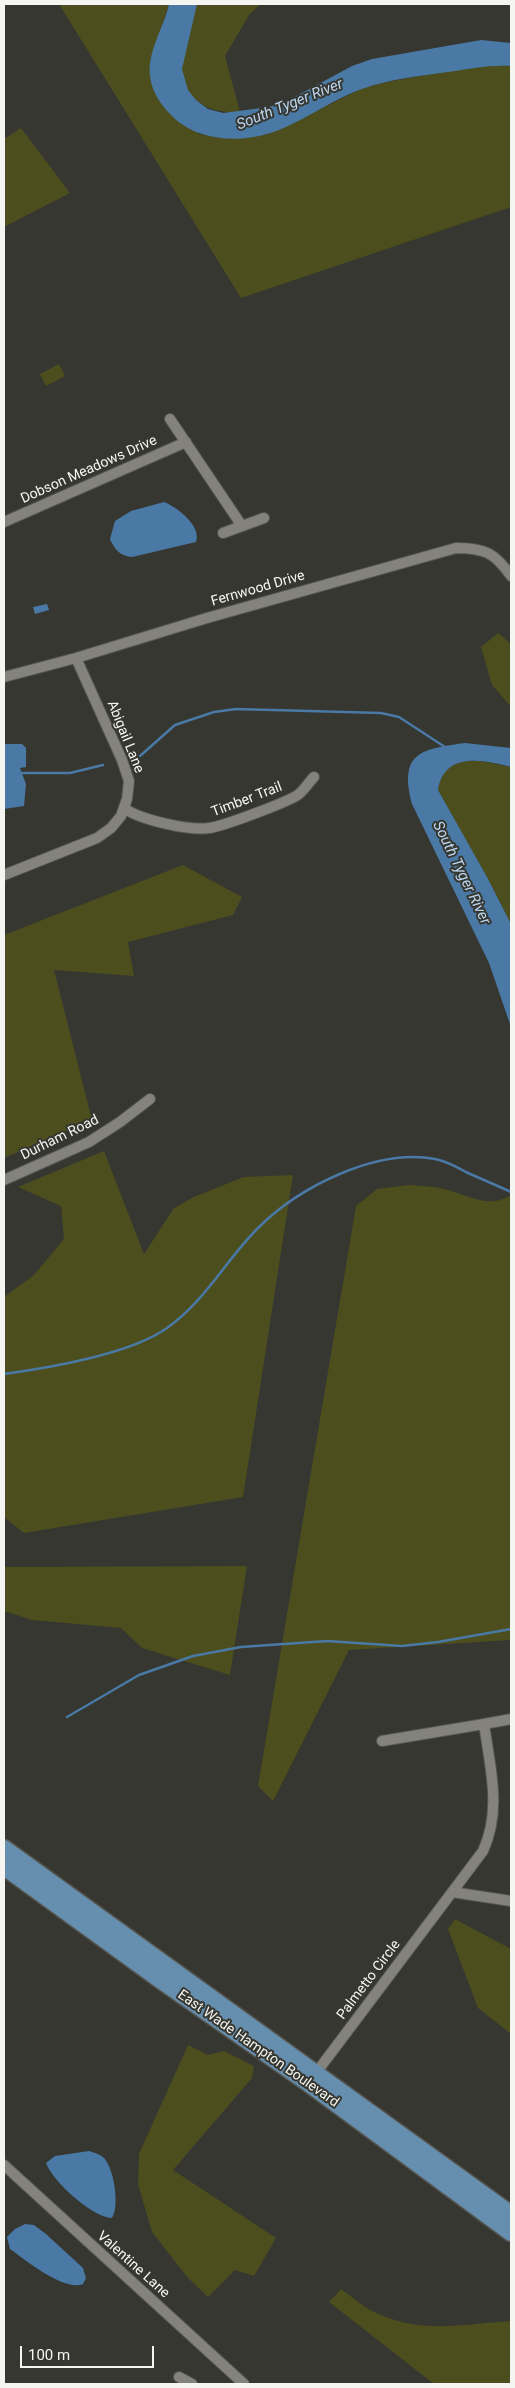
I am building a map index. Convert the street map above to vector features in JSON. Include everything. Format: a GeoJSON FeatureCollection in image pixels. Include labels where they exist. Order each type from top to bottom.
{"type":"FeatureCollection","features":[{"type":"Feature","properties":{"kind":"main road","name":"East Wade Hampton Boulevard"},"geometry":{"type":"LineString","coordinates":[[4,1848],[313,2079],[492,2209],[511,2232]]}},
{"type":"Feature","properties":{"kind":"main road","name":"East Wade Hampton Boulevard"},"geometry":{"type":"LineString","coordinates":[[4,1867],[160,1980],[313,2079]]}},
{"type":"Feature","properties":{"kind":"main road","name":"East Wade Hampton Boulevard"},"geometry":{"type":"LineString","coordinates":[[492,2209],[511,2214]]}},
{"type":"Feature","properties":{"kind":"street"},"geometry":{"type":"LineString","coordinates":[[170,419],[242,526]]}},
{"type":"Feature","properties":{"kind":"street","name":"Dobson Meadows Drive"},"geometry":{"type":"LineString","coordinates":[[4,522],[186,442]]}},
{"type":"Feature","properties":{"kind":"street"},"geometry":{"type":"LineString","coordinates":[[222,533],[264,518]]}},
{"type":"Feature","properties":{"kind":"street","name":"Fernwood Drive"},"geometry":{"type":"LineString","coordinates":[[4,676],[76,658],[207,618],[456,548],[468,548],[493,554],[511,576]]}},
{"type":"Feature","properties":{"kind":"street","name":"Abigail Lane"},"geometry":{"type":"LineString","coordinates":[[4,875],[97,838],[111,828],[121,816],[124,808],[129,781],[122,760],[76,658]]}},
{"type":"Feature","properties":{"kind":"street","name":"Timber Trail"},"geometry":{"type":"LineString","coordinates":[[124,808],[131,813],[159,821],[209,828],[249,816],[298,795],[314,777]]}},
{"type":"Feature","properties":{"kind":"street","name":"Durham Road"},"geometry":{"type":"LineString","coordinates":[[4,1180],[89,1142],[150,1100]]}},
{"type":"Feature","properties":{"kind":"street"},"geometry":{"type":"LineString","coordinates":[[382,1742],[511,1719]]}},
{"type":"Feature","properties":{"kind":"street","name":"Palmetto Circle"},"geometry":{"type":"LineString","coordinates":[[313,2079],[483,1850],[493,1823],[495,1809],[484,1724]]}},
{"type":"Feature","properties":{"kind":"street"},"geometry":{"type":"LineString","coordinates":[[452,1892],[511,1901]]}},
{"type":"Feature","properties":{"kind":"street","name":"Valentine Lane"},"geometry":{"type":"LineString","coordinates":[[4,2165],[244,2384]]}},
{"type":"Feature","properties":{"kind":"street"},"geometry":{"type":"LineString","coordinates":[[178,2378],[192,2384]]}},
{"type":"Feature","properties":{"kind":"shaded area"},"geometry":{"type":"Polygon","coordinates":[[[59,4],[169,4],[150,61],[199,134],[222,138],[268,134],[361,89],[382,83],[468,67],[487,65],[511,66],[511,207],[241,298],[59,4]]]}},
{"type":"Feature","properties":{"kind":"shaded area"},"geometry":{"type":"Polygon","coordinates":[[[197,4],[261,4],[249,15],[225,56],[240,112],[219,111],[201,104],[188,90],[184,80],[182,69],[183,53],[197,4]]]}},
{"type":"Feature","properties":{"kind":"shaded area"},"geometry":{"type":"Polygon","coordinates":[[[21,128],[70,193],[4,227],[4,139],[21,128]]]}},
{"type":"Feature","properties":{"kind":"shaded area"},"geometry":{"type":"Polygon","coordinates":[[[59,364],[65,376],[46,386],[40,374],[59,364]]]}},
{"type":"Feature","properties":{"kind":"shaded area"},"geometry":{"type":"Polygon","coordinates":[[[498,633],[511,644],[511,707],[492,685],[481,647],[498,633]]]}},
{"type":"Feature","properties":{"kind":"shaded area"},"geometry":{"type":"Polygon","coordinates":[[[463,761],[480,761],[511,767],[511,924],[487,877],[438,791],[445,772],[463,761]]]}},
{"type":"Feature","properties":{"kind":"shaded area"},"geometry":{"type":"Polygon","coordinates":[[[183,865],[242,897],[233,915],[128,942],[134,976],[54,970],[92,1120],[4,1158],[4,935],[183,865]]]}},
{"type":"Feature","properties":{"kind":"shaded area"},"geometry":{"type":"Polygon","coordinates":[[[104,1151],[144,1254],[174,1208],[196,1196],[244,1177],[293,1175],[243,1497],[24,1533],[4,1517],[4,1297],[34,1275],[64,1239],[61,1206],[18,1187],[104,1151]]]}},
{"type":"Feature","properties":{"kind":"shaded area"},"geometry":{"type":"Polygon","coordinates":[[[409,1185],[440,1188],[486,1201],[494,1201],[511,1195],[511,1640],[349,1650],[273,1801],[258,1786],[356,1206],[377,1189],[409,1185]]]}},
{"type":"Feature","properties":{"kind":"shaded area"},"geometry":{"type":"Polygon","coordinates":[[[247,1566],[230,1675],[142,1648],[121,1628],[32,1620],[4,1611],[4,1567],[247,1566]]]}},
{"type":"Feature","properties":{"kind":"shaded area"},"geometry":{"type":"Polygon","coordinates":[[[455,1919],[511,1949],[511,2034],[478,2008],[448,1929],[455,1919]]]}},
{"type":"Feature","properties":{"kind":"shaded area"},"geometry":{"type":"Polygon","coordinates":[[[188,2045],[208,2055],[224,2051],[254,2066],[252,2078],[173,2170],[276,2238],[254,2276],[235,2270],[208,2297],[188,2278],[152,2232],[138,2184],[139,2154],[188,2045]]]}},
{"type":"Feature","properties":{"kind":"shaded area"},"geometry":{"type":"Polygon","coordinates":[[[341,2289],[372,2311],[407,2323],[441,2326],[511,2321],[511,2384],[434,2384],[329,2302],[341,2289]]]}},
{"type":"Feature","properties":{"kind":"water","name":"South Tyger River"},"geometry":{"type":"Polygon","coordinates":[[[169,4],[197,4],[182,69],[188,90],[196,100],[208,109],[223,113],[269,107],[287,101],[352,66],[372,59],[481,40],[511,43],[511,66],[494,66],[415,76],[383,83],[338,99],[291,125],[267,134],[243,138],[218,138],[194,131],[183,125],[165,109],[153,88],[150,76],[151,58],[169,4]]]}},
{"type":"Feature","properties":{"kind":"water"},"geometry":{"type":"Polygon","coordinates":[[[164,502],[175,508],[192,524],[197,536],[196,542],[132,557],[118,552],[110,539],[115,521],[131,511],[164,502]]]}},
{"type":"Feature","properties":{"kind":"water"},"geometry":{"type":"Polygon","coordinates":[[[47,604],[49,610],[35,614],[33,607],[47,604]]]}},
{"type":"Feature","properties":{"kind":"water","name":"South Tyger River"},"geometry":{"type":"Polygon","coordinates":[[[465,743],[511,748],[511,767],[477,761],[466,761],[456,764],[448,769],[442,778],[438,790],[511,924],[511,1027],[489,963],[412,804],[409,787],[408,774],[411,764],[417,757],[425,751],[465,743]]]}},
{"type":"Feature","properties":{"kind":"water"},"geometry":{"type":"Polygon","coordinates":[[[4,744],[22,744],[26,748],[26,767],[20,768],[26,784],[24,806],[4,809],[4,744]]]}},
{"type":"Feature","properties":{"kind":"water"},"geometry":{"type":"Polygon","coordinates":[[[89,2151],[103,2157],[110,2169],[116,2196],[116,2205],[112,2218],[94,2212],[74,2197],[56,2179],[46,2163],[55,2156],[89,2151]]]}},
{"type":"Feature","properties":{"kind":"water"},"geometry":{"type":"Polygon","coordinates":[[[25,2224],[34,2225],[46,2234],[83,2268],[86,2278],[83,2284],[66,2283],[45,2274],[10,2249],[7,2237],[15,2229],[25,2224]]]}},
{"type":"Feature","properties":{"kind":"waterway"},"geometry":{"type":"LineString","coordinates":[[140,756],[175,725],[214,712],[236,709],[381,713],[399,717],[445,747]]}},
{"type":"Feature","properties":{"kind":"waterway"},"geometry":{"type":"LineString","coordinates":[[20,773],[70,773],[103,765]]}},
{"type":"Feature","properties":{"kind":"waterway"},"geometry":{"type":"LineString","coordinates":[[4,1374],[88,1359],[133,1345],[167,1328],[193,1305],[246,1241],[275,1213],[316,1185],[364,1165],[388,1159],[412,1157],[435,1159],[511,1192]]}},
{"type":"Feature","properties":{"kind":"waterway"},"geometry":{"type":"LineString","coordinates":[[67,1717],[139,1675],[193,1656],[241,1647],[327,1641],[402,1646],[438,1642],[511,1629]]}}]}
